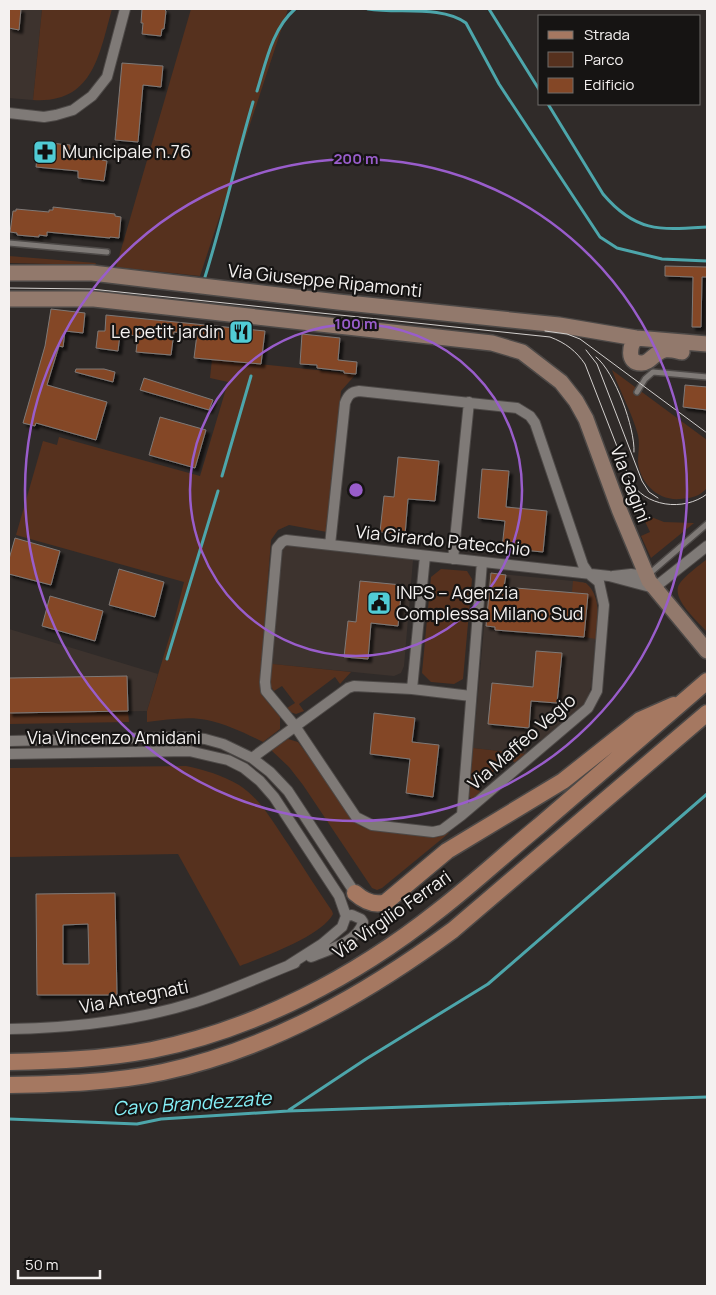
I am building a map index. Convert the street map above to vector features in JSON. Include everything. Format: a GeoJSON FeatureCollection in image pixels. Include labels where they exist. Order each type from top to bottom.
{"type":"FeatureCollection","features":[{"type":"Feature","properties":{"kind":"main road","name":"Via Virgilio Ferrari"},"geometry":{"type":"LineString","coordinates":[[9,1062],[75,1060],[153,1050],[252,1019],[348,972],[382,951],[438,911],[707,681]]}},
{"type":"Feature","properties":{"kind":"main road"},"geometry":{"type":"LineString","coordinates":[[355,893],[362,899],[374,904],[386,902],[447,851],[563,781],[640,720],[654,712],[685,700]]}},
{"type":"Feature","properties":{"kind":"main road"},"geometry":{"type":"LineString","coordinates":[[9,1085],[88,1083],[172,1070],[247,1047],[339,1004],[412,960],[453,930],[707,713]]}},
{"type":"Feature","properties":{"kind":"street"},"geometry":{"type":"LineString","coordinates":[[9,113],[44,117],[56,115],[73,110],[92,96],[107,76],[125,9]]}},
{"type":"Feature","properties":{"kind":"street","name":"Via Giuseppe Ripamonti"},"geometry":{"type":"LineString","coordinates":[[9,273],[92,273],[338,302],[559,325],[636,338],[707,344]]}},
{"type":"Feature","properties":{"kind":"street","name":"Via Gagini"},"geometry":{"type":"LineString","coordinates":[[9,299],[94,299],[505,346],[522,352],[545,368],[576,401],[586,419],[619,509],[651,582],[707,651]]}},
{"type":"Feature","properties":{"kind":"street"},"geometry":{"type":"LineString","coordinates":[[636,338],[630,350],[631,357],[636,362],[642,364],[648,361],[654,354],[665,350],[707,354]]}},
{"type":"Feature","properties":{"kind":"street","name":"Via Maffeo Vegio"},"geometry":{"type":"LineString","coordinates":[[277,548],[265,682],[267,692],[295,726],[356,817],[366,824],[433,832],[442,830],[584,712],[594,699],[597,691],[604,610],[599,582],[588,574],[583,564],[530,416],[517,408],[359,391],[353,392],[345,402],[330,545]]}},
{"type":"Feature","properties":{"kind":"street"},"geometry":{"type":"LineString","coordinates":[[453,559],[469,402]]}},
{"type":"Feature","properties":{"kind":"street","name":"Via Girardo Patecchio"},"geometry":{"type":"LineString","coordinates":[[277,548],[286,540],[588,574],[609,576],[631,574],[651,582]]}},
{"type":"Feature","properties":{"kind":"street"},"geometry":{"type":"LineString","coordinates":[[651,582],[707,546]]}},
{"type":"Feature","properties":{"kind":"street"},"geometry":{"type":"LineString","coordinates":[[412,689],[425,556]]}},
{"type":"Feature","properties":{"kind":"street"},"geometry":{"type":"LineString","coordinates":[[462,815],[482,562]]}},
{"type":"Feature","properties":{"kind":"street"},"geometry":{"type":"LineString","coordinates":[[252,758],[348,688],[354,686],[412,689],[470,696]]}},
{"type":"Feature","properties":{"kind":"street","name":"Via Vincenzo Amidani"},"geometry":{"type":"LineString","coordinates":[[9,741],[195,738],[224,744],[252,758],[270,772],[288,791],[355,893]]}},
{"type":"Feature","properties":{"kind":"street","name":"Via Vincenzo Amidani"},"geometry":{"type":"LineString","coordinates":[[9,754],[189,751],[228,760],[244,768],[274,796],[339,896],[346,916]]}},
{"type":"Feature","properties":{"kind":"street","name":"Via Antegnati"},"geometry":{"type":"LineString","coordinates":[[9,1028],[50,1028],[157,1012],[196,1002],[242,985],[289,966],[333,948],[355,935],[361,928],[363,922],[361,918],[352,915],[346,916],[342,927],[322,944],[289,966]]}},
{"type":"Feature","properties":{"kind":"lane"},"geometry":{"type":"LineString","coordinates":[[9,243],[108,252]]}},
{"type":"Feature","properties":{"kind":"lane"},"geometry":{"type":"LineString","coordinates":[[637,392],[645,379],[653,372],[707,377]]}},
{"type":"Feature","properties":{"kind":"lane"},"geometry":{"type":"LineString","coordinates":[[651,582],[707,524]]}},
{"type":"Feature","properties":{"kind":"shaded area"},"geometry":{"type":"Polygon","coordinates":[[[9,9],[42,9],[33,100],[9,98],[9,9]]]}},
{"type":"Feature","properties":{"kind":"shaded area"},"geometry":{"type":"Polygon","coordinates":[[[289,545],[412,558],[404,666],[401,673],[394,676],[272,664],[270,662],[281,552],[289,545]]]}},
{"type":"Feature","properties":{"kind":"shaded area"},"geometry":{"type":"Polygon","coordinates":[[[489,573],[583,582],[591,588],[597,602],[598,610],[591,687],[587,700],[543,740],[528,738],[526,754],[473,748],[489,573]]]}},
{"type":"Feature","properties":{"kind":"shaded area"},"geometry":{"type":"Polygon","coordinates":[[[9,629],[158,674],[147,711],[9,713],[9,629]]]}},
{"type":"Feature","properties":{"kind":"green space"},"geometry":{"type":"Polygon","coordinates":[[[42,9],[112,9],[97,59],[81,85],[69,94],[53,99],[33,100],[42,9]]]}},
{"type":"Feature","properties":{"kind":"green space"},"geometry":{"type":"Polygon","coordinates":[[[191,9],[288,9],[200,276],[116,267],[191,9]]]}},
{"type":"Feature","properties":{"kind":"green space"},"geometry":{"type":"Polygon","coordinates":[[[9,256],[96,263],[95,265],[9,263],[9,256]]]}},
{"type":"Feature","properties":{"kind":"green space"},"geometry":{"type":"Polygon","coordinates":[[[212,359],[356,374],[341,391],[327,532],[289,525],[278,530],[271,540],[260,682],[261,694],[280,717],[280,729],[263,742],[228,726],[207,720],[185,718],[147,722],[147,711],[184,582],[16,535],[43,441],[57,445],[59,437],[200,476],[228,382],[210,378],[212,359]]]}},
{"type":"Feature","properties":{"kind":"green space"},"geometry":{"type":"Polygon","coordinates":[[[612,370],[707,440],[707,488],[701,493],[688,498],[672,499],[658,494],[646,483],[639,470],[638,435],[612,370]]]}},
{"type":"Feature","properties":{"kind":"green space"},"geometry":{"type":"Polygon","coordinates":[[[641,513],[664,522],[694,523],[651,558],[641,536],[650,532],[641,513]]]}},
{"type":"Feature","properties":{"kind":"green space"},"geometry":{"type":"Polygon","coordinates":[[[707,559],[707,632],[683,605],[678,593],[678,587],[691,572],[707,559]]]}},
{"type":"Feature","properties":{"kind":"green space"},"geometry":{"type":"Polygon","coordinates":[[[441,569],[467,571],[472,579],[463,679],[454,684],[431,682],[422,673],[431,577],[441,569]]]}},
{"type":"Feature","properties":{"kind":"green space"},"geometry":{"type":"Polygon","coordinates":[[[573,581],[586,583],[594,595],[597,609],[596,639],[584,637],[588,594],[572,592],[573,581]]]}},
{"type":"Feature","properties":{"kind":"green space"},"geometry":{"type":"Polygon","coordinates":[[[270,662],[273,664],[351,672],[340,684],[335,677],[299,704],[304,711],[296,714],[290,712],[287,708],[295,703],[282,686],[274,691],[269,684],[270,662]]]}},
{"type":"Feature","properties":{"kind":"green space"},"geometry":{"type":"Polygon","coordinates":[[[128,711],[129,722],[9,724],[9,713],[128,711]]]}},
{"type":"Feature","properties":{"kind":"green space"},"geometry":{"type":"Polygon","coordinates":[[[288,739],[298,742],[360,826],[434,835],[449,833],[382,888],[377,890],[372,888],[303,785],[289,767],[271,750],[288,739]]]}},
{"type":"Feature","properties":{"kind":"green space"},"geometry":{"type":"Polygon","coordinates":[[[473,748],[526,754],[516,764],[510,758],[476,786],[481,793],[472,800],[469,796],[473,748]]]}},
{"type":"Feature","properties":{"kind":"green space"},"geometry":{"type":"Polygon","coordinates":[[[186,766],[226,778],[239,785],[254,797],[272,820],[332,911],[333,914],[327,922],[305,938],[240,966],[178,854],[9,857],[9,768],[186,766]]]}},
{"type":"Feature","properties":{"kind":"building"},"geometry":{"type":"Polygon","coordinates":[[[9,9],[21,9],[19,30],[9,28],[9,9]]]}},
{"type":"Feature","properties":{"kind":"building"},"geometry":{"type":"Polygon","coordinates":[[[142,9],[164,9],[166,11],[164,29],[162,29],[161,36],[142,34],[142,9]]]}},
{"type":"Feature","properties":{"kind":"building"},"geometry":{"type":"Polygon","coordinates":[[[122,63],[163,66],[161,87],[143,85],[138,142],[115,140],[122,63]]]}},
{"type":"Feature","properties":{"kind":"building"},"geometry":{"type":"Polygon","coordinates":[[[50,143],[70,145],[70,149],[81,150],[80,155],[102,158],[102,160],[107,161],[104,181],[78,178],[78,171],[36,167],[38,146],[50,147],[50,143]]]}},
{"type":"Feature","properties":{"kind":"building"},"geometry":{"type":"Polygon","coordinates":[[[53,207],[115,214],[115,216],[121,217],[119,238],[47,232],[47,236],[39,235],[39,237],[17,235],[17,233],[10,232],[13,211],[16,211],[16,209],[49,212],[49,210],[53,210],[53,207]]]}},
{"type":"Feature","properties":{"kind":"building"},"geometry":{"type":"Polygon","coordinates":[[[665,266],[707,267],[707,277],[702,277],[701,327],[692,327],[693,277],[665,276],[665,266]]]}},
{"type":"Feature","properties":{"kind":"building"},"geometry":{"type":"Polygon","coordinates":[[[51,309],[85,313],[83,333],[65,331],[63,347],[59,346],[47,385],[107,402],[96,440],[36,423],[35,426],[23,423],[45,346],[51,309]]]}},
{"type":"Feature","properties":{"kind":"building"},"geometry":{"type":"Polygon","coordinates":[[[106,315],[265,331],[261,364],[194,358],[197,334],[174,332],[171,355],[136,352],[138,336],[120,334],[118,351],[96,348],[98,331],[105,331],[106,315]]]}},
{"type":"Feature","properties":{"kind":"building"},"geometry":{"type":"Polygon","coordinates":[[[302,334],[340,338],[338,360],[357,362],[356,374],[317,368],[317,365],[300,364],[302,334]]]}},
{"type":"Feature","properties":{"kind":"building"},"geometry":{"type":"Polygon","coordinates":[[[76,369],[104,369],[115,372],[113,382],[75,372],[76,369]]]}},
{"type":"Feature","properties":{"kind":"building"},"geometry":{"type":"Polygon","coordinates":[[[144,378],[213,400],[209,410],[140,390],[144,378]]]}},
{"type":"Feature","properties":{"kind":"building"},"geometry":{"type":"Polygon","coordinates":[[[685,385],[707,387],[707,410],[683,407],[685,385]]]}},
{"type":"Feature","properties":{"kind":"building"},"geometry":{"type":"Polygon","coordinates":[[[160,417],[206,430],[195,468],[149,455],[160,417]]]}},
{"type":"Feature","properties":{"kind":"building"},"geometry":{"type":"Polygon","coordinates":[[[398,457],[439,461],[435,501],[408,499],[405,535],[380,532],[384,496],[394,497],[398,457]]]}},
{"type":"Feature","properties":{"kind":"building"},"geometry":{"type":"Polygon","coordinates":[[[482,469],[509,471],[506,507],[547,511],[543,552],[502,548],[505,521],[478,518],[482,469]]]}},
{"type":"Feature","properties":{"kind":"building"},"geometry":{"type":"Polygon","coordinates":[[[15,538],[60,551],[51,585],[9,574],[9,559],[15,538]]]}},
{"type":"Feature","properties":{"kind":"building"},"geometry":{"type":"Polygon","coordinates":[[[119,569],[164,582],[155,617],[109,605],[119,569]]]}},
{"type":"Feature","properties":{"kind":"building"},"geometry":{"type":"Polygon","coordinates":[[[491,573],[506,575],[504,587],[588,594],[584,637],[495,630],[495,627],[486,626],[491,573]]]}},
{"type":"Feature","properties":{"kind":"building","name":"INPS – Agenzia Complessa Milano Sud"},"geometry":{"type":"Polygon","coordinates":[[[360,581],[402,585],[398,626],[371,623],[368,659],[344,657],[348,621],[356,622],[360,581]]]}},
{"type":"Feature","properties":{"kind":"building"},"geometry":{"type":"Polygon","coordinates":[[[50,596],[103,611],[95,641],[42,626],[50,596]]]}},
{"type":"Feature","properties":{"kind":"building"},"geometry":{"type":"Polygon","coordinates":[[[536,651],[562,653],[557,703],[531,701],[529,728],[488,724],[492,683],[533,687],[536,651]]]}},
{"type":"Feature","properties":{"kind":"building"},"geometry":{"type":"Polygon","coordinates":[[[127,676],[128,711],[9,713],[9,678],[127,676]]]}},
{"type":"Feature","properties":{"kind":"building"},"geometry":{"type":"Polygon","coordinates":[[[374,713],[415,718],[412,742],[439,745],[433,797],[406,793],[410,759],[370,754],[374,713]]]}},
{"type":"Feature","properties":{"kind":"building"},"geometry":{"type":"Polygon","coordinates":[[[115,893],[117,995],[37,995],[36,894],[115,893]],[[88,924],[63,925],[63,964],[89,964],[88,924]]]}},
{"type":"Feature","properties":{"kind":"waterway"},"geometry":{"type":"LineString","coordinates":[[257,91],[275,36],[287,17],[295,9]]}},
{"type":"Feature","properties":{"kind":"waterway"},"geometry":{"type":"LineString","coordinates":[[368,9],[432,12],[456,17],[466,23],[499,84],[600,237],[617,248],[662,259],[707,261]]}},
{"type":"Feature","properties":{"kind":"waterway"},"geometry":{"type":"LineString","coordinates":[[489,9],[538,88]]}},
{"type":"Feature","properties":{"kind":"waterway"},"geometry":{"type":"LineString","coordinates":[[205,277],[253,102]]}},
{"type":"Feature","properties":{"kind":"waterway"},"geometry":{"type":"LineString","coordinates":[[549,105],[603,194],[615,207],[638,222],[650,226],[676,229],[707,227]]}},
{"type":"Feature","properties":{"kind":"waterway"},"geometry":{"type":"LineString","coordinates":[[222,476],[251,376]]}},
{"type":"Feature","properties":{"kind":"waterway"},"geometry":{"type":"LineString","coordinates":[[167,659],[218,491]]}},
{"type":"Feature","properties":{"kind":"waterway"},"geometry":{"type":"LineString","coordinates":[[289,1110],[366,1059],[488,984],[707,794]]}},
{"type":"Feature","properties":{"kind":"waterway","name":"Cavo Brandezzate"},"geometry":{"type":"LineString","coordinates":[[9,1119],[137,1124],[161,1119],[288,1111],[707,1097]]}},
{"type":"Feature","properties":{"kind":"tram line"},"geometry":{"type":"LineString","coordinates":[[9,288],[91,289],[550,337],[570,348],[585,364],[630,480],[636,489],[654,501],[676,505],[698,500],[707,494]]}},
{"type":"Feature","properties":{"kind":"tram line"},"geometry":{"type":"LineString","coordinates":[[545,331],[567,334],[580,339],[707,433]]}},
{"type":"Feature","properties":{"kind":"tram line"},"geometry":{"type":"LineString","coordinates":[[586,350],[597,364],[642,481],[649,492],[658,498]]}},
{"type":"Feature","properties":{"kind":"tram line"},"geometry":{"type":"LineString","coordinates":[[596,357],[603,364],[617,387],[631,429],[634,452]]}},
{"type":"Feature","properties":{"kind":"place","name":"Municipale n.76"},"geometry":{"type":"Point","coordinates":[45,152]}},
{"type":"Feature","properties":{"kind":"place","name":"Le petit jardin"},"geometry":{"type":"Point","coordinates":[241,332]}},
{"type":"Feature","properties":{"kind":"place","name":"INPS – Agenzia Complessa Milano Sud"},"geometry":{"type":"Point","coordinates":[379,603]}}]}
